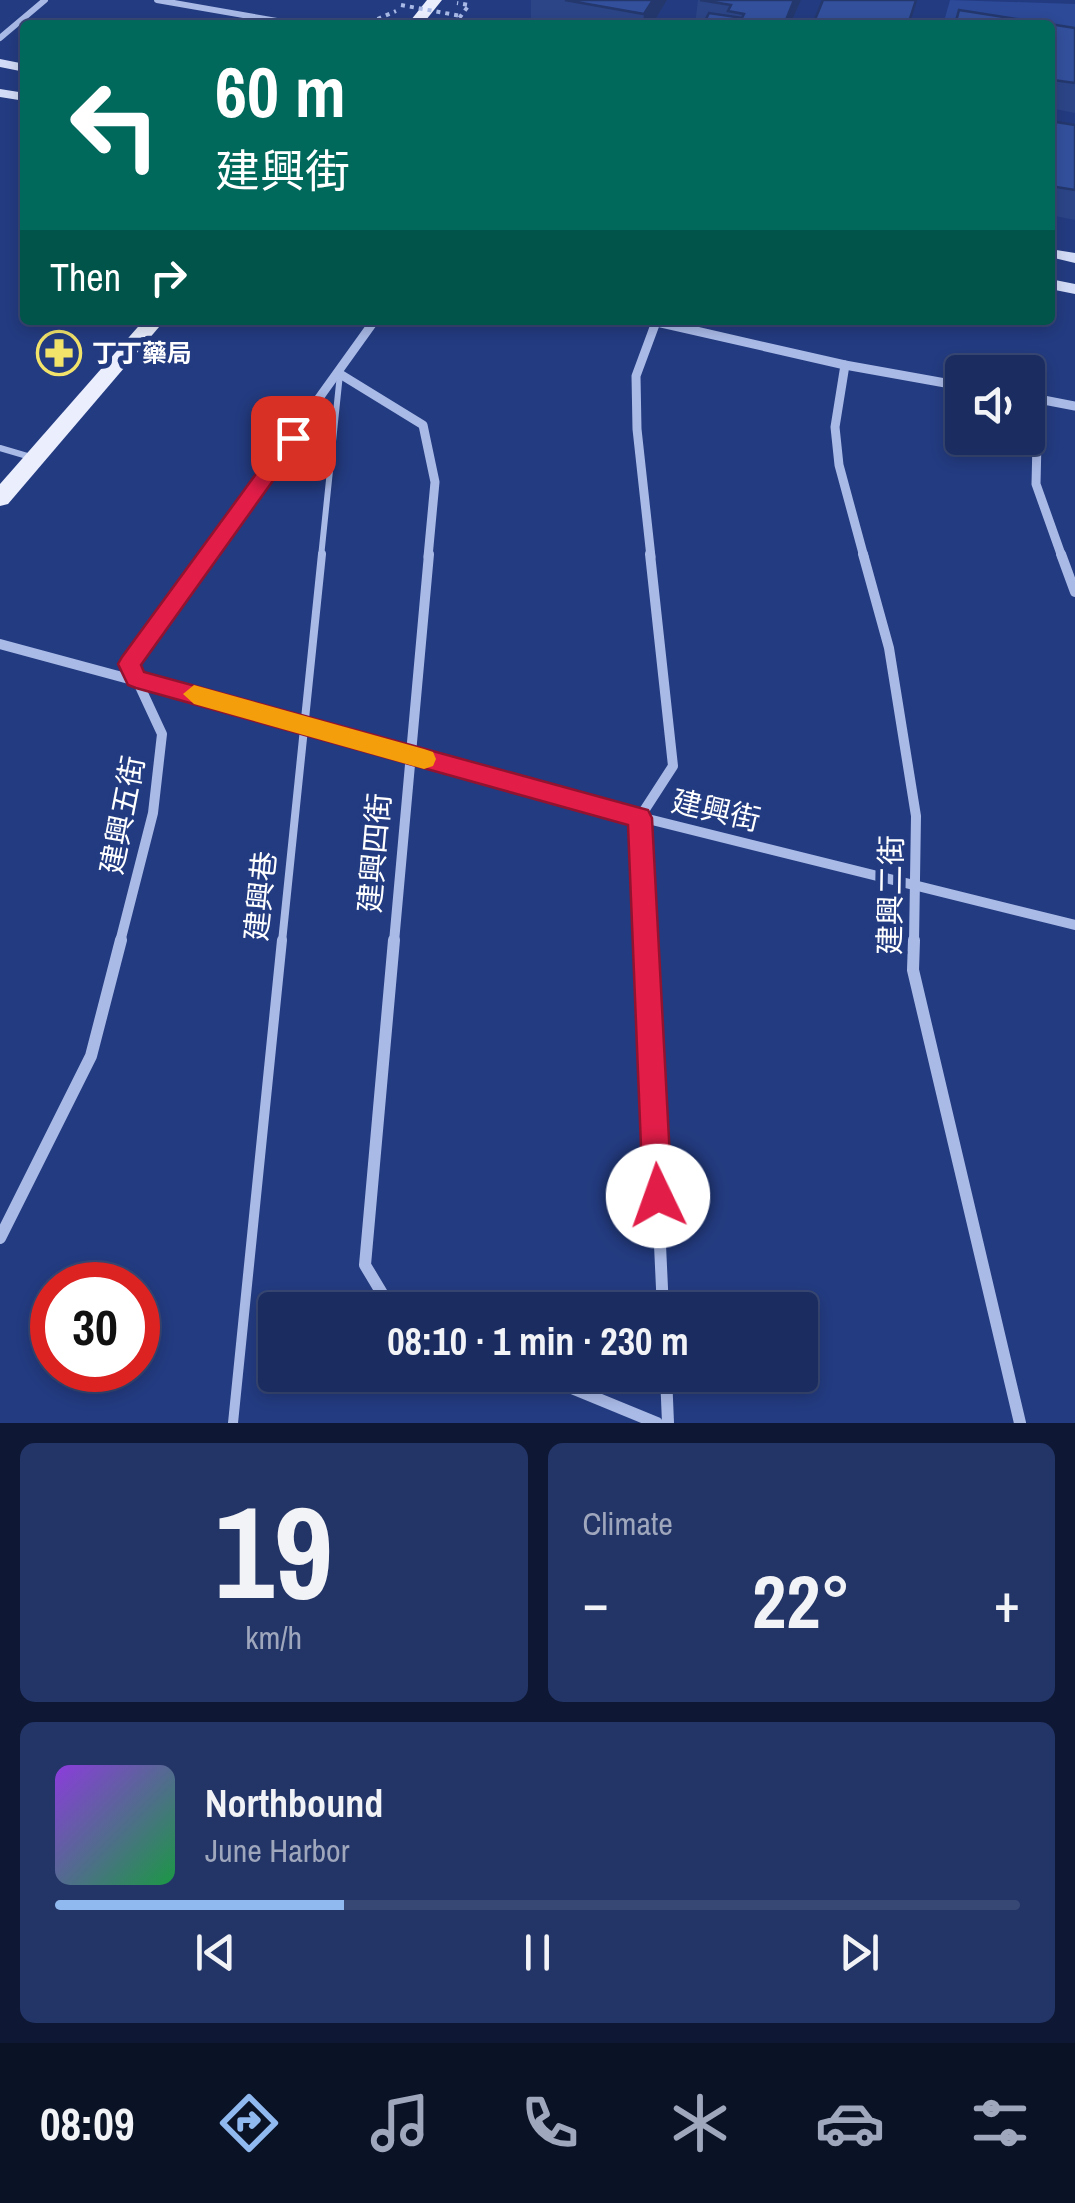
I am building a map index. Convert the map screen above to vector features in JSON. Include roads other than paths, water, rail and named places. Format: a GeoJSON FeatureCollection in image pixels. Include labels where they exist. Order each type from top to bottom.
{"type":"FeatureCollection","features":[{"type":"Feature","properties":{"kind":"main road"},"geometry":{"type":"LineString","coordinates":[[418,20],[435,0]]}},
{"type":"Feature","properties":{"kind":"main road"},"geometry":{"type":"LineString","coordinates":[[0,498],[151,325]]}},
{"type":"Feature","properties":{"kind":"street"},"geometry":{"type":"LineString","coordinates":[[22,20],[46,0]]}},
{"type":"Feature","properties":{"kind":"street"},"geometry":{"type":"LineString","coordinates":[[157,0],[271,20]]}},
{"type":"Feature","properties":{"kind":"street"},"geometry":{"type":"LineString","coordinates":[[0,38],[20,21]]}},
{"type":"Feature","properties":{"kind":"street"},"geometry":{"type":"LineString","coordinates":[[136,679],[130,664],[372,325]]}},
{"type":"Feature","properties":{"kind":"street"},"geometry":{"type":"LineString","coordinates":[[651,325],[636,376],[637,428],[673,766],[640,818],[662,1292]]}},
{"type":"Feature","properties":{"kind":"street"},"geometry":{"type":"LineString","coordinates":[[670,325],[945,383]]}},
{"type":"Feature","properties":{"kind":"street","name":"建興二街"},"geometry":{"type":"LineString","coordinates":[[846,365],[835,427],[839,465],[888,648],[916,816],[914,970],[1020,1423]]}},
{"type":"Feature","properties":{"kind":"street","name":"建興四街"},"geometry":{"type":"LineString","coordinates":[[340,374],[424,425],[434,482],[364,1266],[381,1292]]}},
{"type":"Feature","properties":{"kind":"street"},"geometry":{"type":"LineString","coordinates":[[1045,400],[1075,406]]}},
{"type":"Feature","properties":{"kind":"street"},"geometry":{"type":"LineString","coordinates":[[1035,455],[1036,484],[1075,592]]}},
{"type":"Feature","properties":{"kind":"street","name":"建興街"},"geometry":{"type":"LineString","coordinates":[[0,644],[640,818],[914,882],[1075,925]]}},
{"type":"Feature","properties":{"kind":"street","name":"建興五街"},"geometry":{"type":"LineString","coordinates":[[0,1238],[91,1056],[153,813],[162,734],[136,679]]}},
{"type":"Feature","properties":{"kind":"street"},"geometry":{"type":"LineString","coordinates":[[581,1392],[657,1423]]}},
{"type":"Feature","properties":{"kind":"street"},"geometry":{"type":"LineString","coordinates":[[667,1392],[668,1423]]}},
{"type":"Feature","properties":{"kind":"lane","name":"建興巷"},"geometry":{"type":"LineString","coordinates":[[234,1423],[340,374]]}},
{"type":"Feature","properties":{"kind":"lane"},"geometry":{"type":"LineString","coordinates":[[0,448],[34,458]]}},
{"type":"Feature","properties":{"kind":"place","name":"丁丁藥局"},"geometry":{"type":"Point","coordinates":[59,353]}}]}
